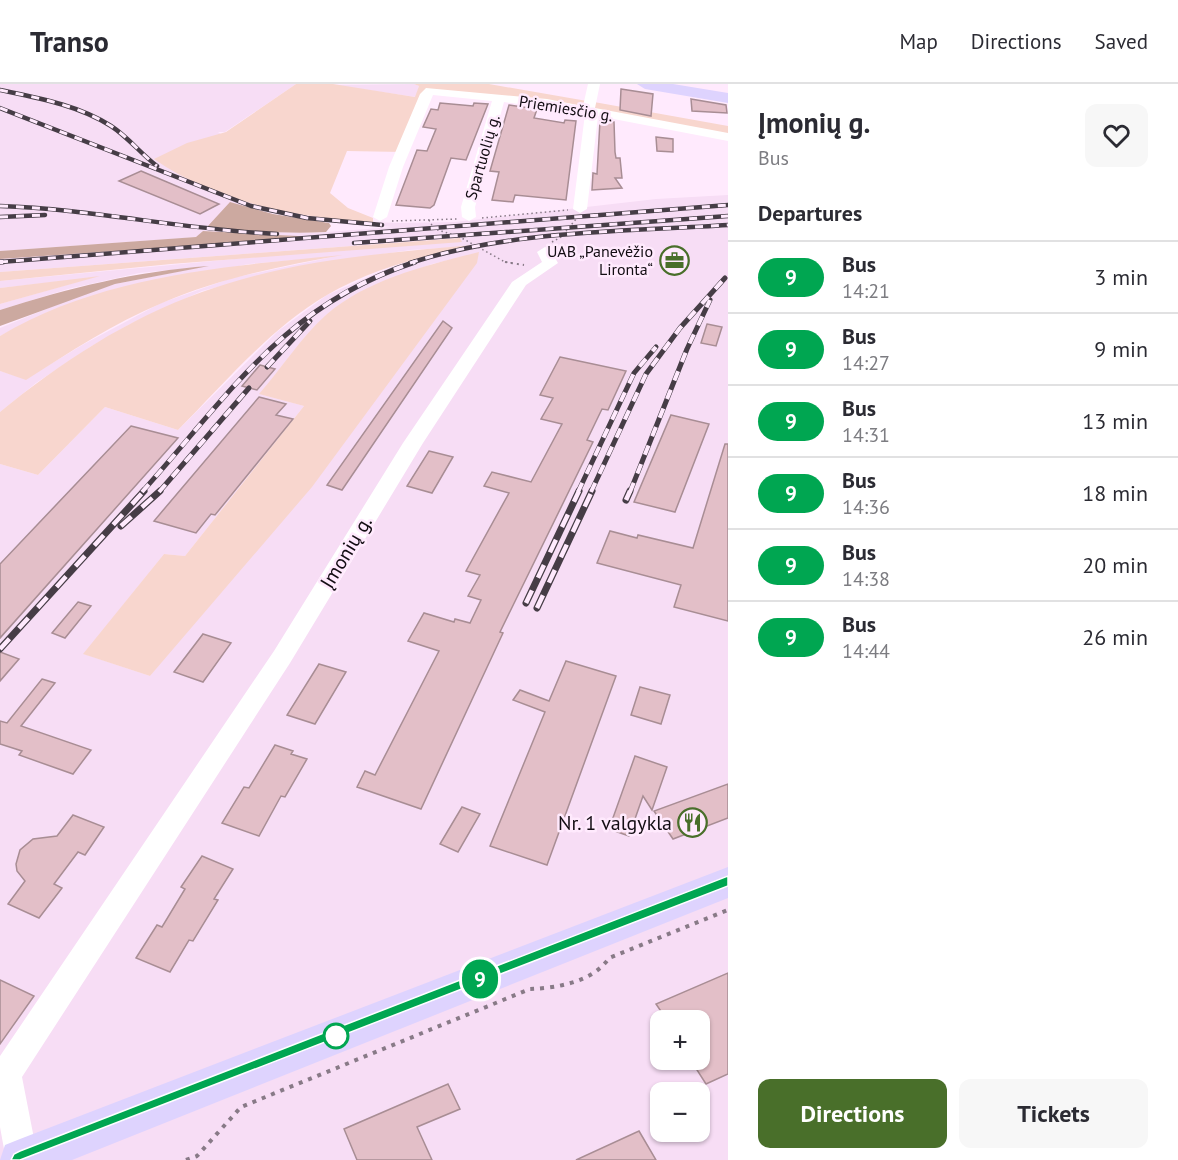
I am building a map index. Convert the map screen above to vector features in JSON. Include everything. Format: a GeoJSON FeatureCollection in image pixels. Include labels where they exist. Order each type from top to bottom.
{"type":"FeatureCollection","features":[{"type":"Feature","properties":{"kind":"main road"},"geometry":{"type":"LineString","coordinates":[[645,84],[728,98]]}},
{"type":"Feature","properties":{"kind":"main road"},"geometry":{"type":"LineString","coordinates":[[21,1160],[728,882]]}},
{"type":"Feature","properties":{"kind":"street"},"geometry":{"type":"LineString","coordinates":[[580,209],[594,84]]}},
{"type":"Feature","properties":{"kind":"street","name":"Priemiesčio g."},"geometry":{"type":"LineString","coordinates":[[380,217],[396,167],[426,94],[437,92],[500,98],[590,111],[728,136]]}},
{"type":"Feature","properties":{"kind":"street","name":"Spartuolių g."},"geometry":{"type":"LineString","coordinates":[[470,217],[468,207],[500,98]]}},
{"type":"Feature","properties":{"kind":"street","name":"Įmonių g."},"geometry":{"type":"LineString","coordinates":[[21,1160],[3,1078],[282,657],[412,443],[520,282],[542,261]]}},
{"type":"Feature","properties":{"kind":"path"},"geometry":{"type":"LineString","coordinates":[[429,220],[434,229],[458,236],[498,258],[542,261],[546,245],[561,237],[572,227],[580,209]]}},
{"type":"Feature","properties":{"kind":"path"},"geometry":{"type":"LineString","coordinates":[[186,1160],[197,1156],[241,1107],[530,989],[556,988],[574,981],[601,970],[609,957],[728,910]]}},
{"type":"Feature","properties":{"kind":"shaded area"},"geometry":{"type":"Polygon","coordinates":[[[0,84],[296,84],[225,132],[218,132],[342,221],[455,222],[656,199],[728,195],[728,1160],[0,1160],[0,464],[38,475],[105,407],[178,430],[278,331],[327,295],[384,270],[436,254],[477,246],[410,250],[301,266],[202,291],[130,324],[90,347],[36,383],[0,412],[0,371],[26,379],[84,344],[161,303],[232,278],[332,257],[249,264],[115,289],[46,313],[0,336],[0,328],[78,296],[115,284],[201,267],[139,273],[68,289],[0,310],[0,304],[91,278],[0,288],[0,281],[459,238],[0,272],[0,259],[307,237],[203,231],[197,237],[0,251],[0,84]],[[230,203],[208,227],[259,232],[314,233],[393,227],[306,220],[230,203]],[[479,253],[432,264],[371,287],[348,299],[327,314],[305,337],[260,394],[304,406],[185,556],[164,554],[84,654],[150,676],[479,253]]]}},
{"type":"Feature","properties":{"kind":"shaded area"},"geometry":{"type":"Polygon","coordinates":[[[296,84],[333,84],[415,97],[419,86],[414,84],[489,84],[587,101],[584,106],[578,107],[428,91],[403,152],[347,151],[330,193],[348,208],[373,218],[373,222],[316,217],[259,206],[204,187],[154,159],[187,143],[226,132],[296,84]]]}},
{"type":"Feature","properties":{"kind":"shaded area"},"geometry":{"type":"Polygon","coordinates":[[[414,84],[419,86],[416,97],[333,85],[414,84]]]}},
{"type":"Feature","properties":{"kind":"shaded area"},"geometry":{"type":"Polygon","coordinates":[[[594,102],[728,126],[728,134],[595,110],[594,102]]]}},
{"type":"Feature","properties":{"kind":"shaded area"},"geometry":{"type":"Polygon","coordinates":[[[230,202],[273,214],[329,223],[331,226],[326,232],[311,233],[207,227],[230,202]]]}},
{"type":"Feature","properties":{"kind":"shaded area"},"geometry":{"type":"Polygon","coordinates":[[[203,231],[317,237],[0,259],[0,251],[196,237],[203,231]]]}},
{"type":"Feature","properties":{"kind":"shaded area"},"geometry":{"type":"Polygon","coordinates":[[[460,238],[462,242],[171,264],[0,281],[0,272],[460,238]]]}},
{"type":"Feature","properties":{"kind":"shaded area"},"geometry":{"type":"Polygon","coordinates":[[[487,244],[405,262],[365,276],[327,295],[266,341],[178,430],[105,407],[38,475],[0,464],[0,412],[71,359],[147,315],[202,292],[236,281],[307,264],[379,254],[487,244]]]}},
{"type":"Feature","properties":{"kind":"shaded area"},"geometry":{"type":"Polygon","coordinates":[[[479,252],[477,263],[312,487],[150,676],[83,654],[164,554],[185,556],[304,406],[259,394],[318,323],[343,302],[380,282],[419,268],[479,252]]]}},
{"type":"Feature","properties":{"kind":"shaded area"},"geometry":{"type":"Polygon","coordinates":[[[343,255],[251,274],[184,294],[109,329],[26,380],[0,371],[0,336],[39,315],[80,299],[123,286],[211,269],[343,255]]]}},
{"type":"Feature","properties":{"kind":"shaded area"},"geometry":{"type":"Polygon","coordinates":[[[209,266],[115,284],[0,326],[0,310],[52,295],[129,276],[209,266]]]}},
{"type":"Feature","properties":{"kind":"shaded area"},"geometry":{"type":"Polygon","coordinates":[[[100,276],[0,304],[0,288],[100,276]]]}},
{"type":"Feature","properties":{"kind":"building"},"geometry":{"type":"Polygon","coordinates":[[[621,89],[653,94],[651,116],[620,110],[621,89]]]}},
{"type":"Feature","properties":{"kind":"building"},"geometry":{"type":"Polygon","coordinates":[[[691,99],[726,105],[727,113],[692,111],[691,99]]]}},
{"type":"Feature","properties":{"kind":"building"},"geometry":{"type":"Polygon","coordinates":[[[440,103],[473,106],[474,103],[488,104],[466,160],[451,158],[434,205],[430,208],[396,205],[417,150],[427,151],[436,129],[423,127],[431,109],[438,110],[440,103]]]}},
{"type":"Feature","properties":{"kind":"building"},"geometry":{"type":"Polygon","coordinates":[[[509,105],[537,109],[534,118],[564,123],[565,120],[576,121],[566,200],[515,195],[513,202],[492,200],[499,172],[490,171],[509,105]]]}},
{"type":"Feature","properties":{"kind":"building"},"geometry":{"type":"Polygon","coordinates":[[[600,121],[614,122],[615,152],[616,158],[620,158],[622,178],[615,178],[622,188],[592,190],[593,173],[597,174],[600,121]]]}},
{"type":"Feature","properties":{"kind":"building"},"geometry":{"type":"Polygon","coordinates":[[[656,137],[673,139],[673,152],[657,151],[656,137]]]}},
{"type":"Feature","properties":{"kind":"building"},"geometry":{"type":"Polygon","coordinates":[[[141,171],[219,204],[200,214],[119,181],[141,171]]]}},
{"type":"Feature","properties":{"kind":"building"},"geometry":{"type":"Polygon","coordinates":[[[443,321],[452,328],[342,490],[327,485],[443,321]]]}},
{"type":"Feature","properties":{"kind":"building"},"geometry":{"type":"Polygon","coordinates":[[[707,324],[722,327],[716,346],[701,343],[707,324]]]}},
{"type":"Feature","properties":{"kind":"building"},"geometry":{"type":"Polygon","coordinates":[[[560,357],[626,371],[608,410],[602,409],[587,440],[593,442],[500,632],[503,633],[421,809],[357,787],[365,771],[375,775],[439,651],[408,641],[424,613],[454,622],[455,619],[470,623],[481,600],[468,596],[480,575],[466,571],[509,493],[484,486],[492,472],[531,482],[562,424],[541,419],[553,398],[540,395],[560,357]]]}},
{"type":"Feature","properties":{"kind":"building"},"geometry":{"type":"Polygon","coordinates":[[[260,365],[275,369],[257,390],[242,386],[260,365]]]}},
{"type":"Feature","properties":{"kind":"building"},"geometry":{"type":"Polygon","coordinates":[[[259,397],[286,404],[276,415],[293,419],[215,515],[211,514],[196,533],[154,521],[259,397]]]}},
{"type":"Feature","properties":{"kind":"building"},"geometry":{"type":"Polygon","coordinates":[[[671,415],[709,424],[675,512],[634,502],[671,415]]]}},
{"type":"Feature","properties":{"kind":"building"},"geometry":{"type":"Polygon","coordinates":[[[131,426],[178,438],[0,638],[0,564],[131,426]]]}},
{"type":"Feature","properties":{"kind":"building"},"geometry":{"type":"Polygon","coordinates":[[[725,444],[728,444],[728,621],[674,607],[681,585],[597,563],[610,531],[693,548],[725,444]]]}},
{"type":"Feature","properties":{"kind":"building"},"geometry":{"type":"Polygon","coordinates":[[[429,451],[453,457],[432,493],[407,486],[429,451]]]}},
{"type":"Feature","properties":{"kind":"building"},"geometry":{"type":"Polygon","coordinates":[[[78,602],[91,606],[65,638],[52,633],[78,602]]]}},
{"type":"Feature","properties":{"kind":"building"},"geometry":{"type":"Polygon","coordinates":[[[203,634],[231,643],[203,682],[174,672],[203,634]]]}},
{"type":"Feature","properties":{"kind":"building"},"geometry":{"type":"Polygon","coordinates":[[[0,652],[19,659],[0,681],[0,652]]]}},
{"type":"Feature","properties":{"kind":"building"},"geometry":{"type":"Polygon","coordinates":[[[566,661],[616,676],[547,865],[490,846],[545,712],[513,700],[520,690],[549,701],[566,661]]]}},
{"type":"Feature","properties":{"kind":"building"},"geometry":{"type":"Polygon","coordinates":[[[319,664],[346,672],[315,724],[287,715],[319,664]]]}},
{"type":"Feature","properties":{"kind":"building"},"geometry":{"type":"Polygon","coordinates":[[[42,679],[55,683],[21,726],[91,750],[73,774],[19,755],[22,751],[0,744],[0,721],[7,723],[42,679]]]}},
{"type":"Feature","properties":{"kind":"building"},"geometry":{"type":"Polygon","coordinates":[[[640,687],[670,695],[661,724],[631,715],[640,687]]]}},
{"type":"Feature","properties":{"kind":"building"},"geometry":{"type":"Polygon","coordinates":[[[275,745],[293,751],[291,754],[307,759],[285,797],[281,796],[259,836],[222,823],[244,787],[249,788],[275,745]]]}},
{"type":"Feature","properties":{"kind":"building"},"geometry":{"type":"Polygon","coordinates":[[[635,756],[667,767],[652,810],[643,796],[629,836],[609,829],[635,756]]]}},
{"type":"Feature","properties":{"kind":"building"},"geometry":{"type":"Polygon","coordinates":[[[728,784],[728,818],[673,839],[654,811],[728,784]]]}},
{"type":"Feature","properties":{"kind":"building"},"geometry":{"type":"Polygon","coordinates":[[[462,807],[480,814],[458,852],[440,844],[462,807]]]}},
{"type":"Feature","properties":{"kind":"building"},"geometry":{"type":"Polygon","coordinates":[[[73,815],[104,827],[85,855],[78,852],[54,884],[62,888],[39,918],[8,904],[25,881],[17,871],[16,864],[20,850],[33,839],[57,836],[73,815]]]}},
{"type":"Feature","properties":{"kind":"building"},"geometry":{"type":"Polygon","coordinates":[[[202,856],[233,869],[214,899],[218,900],[193,941],[189,940],[170,972],[136,958],[157,925],[162,927],[185,889],[181,887],[202,856]]]}},
{"type":"Feature","properties":{"kind":"building"},"geometry":{"type":"Polygon","coordinates":[[[728,973],[728,1074],[710,1082],[705,1082],[697,1070],[710,1070],[710,1010],[660,1010],[656,1004],[728,973]]]}},
{"type":"Feature","properties":{"kind":"building"},"geometry":{"type":"Polygon","coordinates":[[[0,980],[34,996],[0,1044],[0,980]]]}},
{"type":"Feature","properties":{"kind":"building"},"geometry":{"type":"Polygon","coordinates":[[[448,1084],[460,1109],[417,1127],[432,1160],[357,1160],[344,1129],[448,1084]]]}},
{"type":"Feature","properties":{"kind":"building"},"geometry":{"type":"Polygon","coordinates":[[[639,1131],[656,1160],[576,1160],[639,1131]]]}},
{"type":"Feature","properties":{"kind":"railway"},"geometry":{"type":"LineString","coordinates":[[0,90],[57,103],[98,119],[117,130],[157,166]]}},
{"type":"Feature","properties":{"kind":"railway"},"geometry":{"type":"LineString","coordinates":[[0,108],[251,206],[307,218],[382,225]]}},
{"type":"Feature","properties":{"kind":"railway"},"geometry":{"type":"LineString","coordinates":[[3,262],[0,262],[728,205]]}},
{"type":"Feature","properties":{"kind":"railway"},"geometry":{"type":"LineString","coordinates":[[0,206],[69,211],[242,232],[277,234]]}},
{"type":"Feature","properties":{"kind":"railway"},"geometry":{"type":"LineString","coordinates":[[0,217],[45,215]]}},
{"type":"Feature","properties":{"kind":"railway"},"geometry":{"type":"LineString","coordinates":[[354,243],[728,216]]}},
{"type":"Feature","properties":{"kind":"railway"},"geometry":{"type":"LineString","coordinates":[[410,263],[448,252],[527,238],[728,225]]}},
{"type":"Feature","properties":{"kind":"railway"},"geometry":{"type":"LineString","coordinates":[[142,492],[232,388],[294,328],[329,302],[369,280],[415,262]]}},
{"type":"Feature","properties":{"kind":"railway"},"geometry":{"type":"LineString","coordinates":[[591,492],[646,374],[680,328],[725,278]]}},
{"type":"Feature","properties":{"kind":"railway"},"geometry":{"type":"LineString","coordinates":[[630,492],[687,349],[710,300]]}},
{"type":"Feature","properties":{"kind":"railway"},"geometry":{"type":"LineString","coordinates":[[267,367],[310,321]]}},
{"type":"Feature","properties":{"kind":"railway"},"geometry":{"type":"LineString","coordinates":[[578,492],[634,373],[656,347]]}},
{"type":"Feature","properties":{"kind":"railway"},"geometry":{"type":"LineString","coordinates":[[159,492],[249,388]]}},
{"type":"Feature","properties":{"kind":"railway"},"geometry":{"type":"LineString","coordinates":[[0,649],[144,491]]}},
{"type":"Feature","properties":{"kind":"railway"},"geometry":{"type":"LineString","coordinates":[[526,603],[579,491]]}},
{"type":"Feature","properties":{"kind":"railway"},"geometry":{"type":"LineString","coordinates":[[537,608],[592,491]]}},
{"type":"Feature","properties":{"kind":"railway"},"geometry":{"type":"LineString","coordinates":[[626,500],[630,491]]}},
{"type":"Feature","properties":{"kind":"railway"},"geometry":{"type":"LineString","coordinates":[[121,526],[159,492]]}},
{"type":"Feature","properties":{"kind":"bus line","name":"9"},"geometry":{"type":"LineString","coordinates":[[20,1160],[728,882]]}},
{"type":"Feature","properties":{"kind":"place","name":"UAB „Panevėžio Lironta“"},"geometry":{"type":"Point","coordinates":[674,260]}},
{"type":"Feature","properties":{"kind":"place","name":"Nr. 1 valgykla"},"geometry":{"type":"Point","coordinates":[693,823]}}]}
